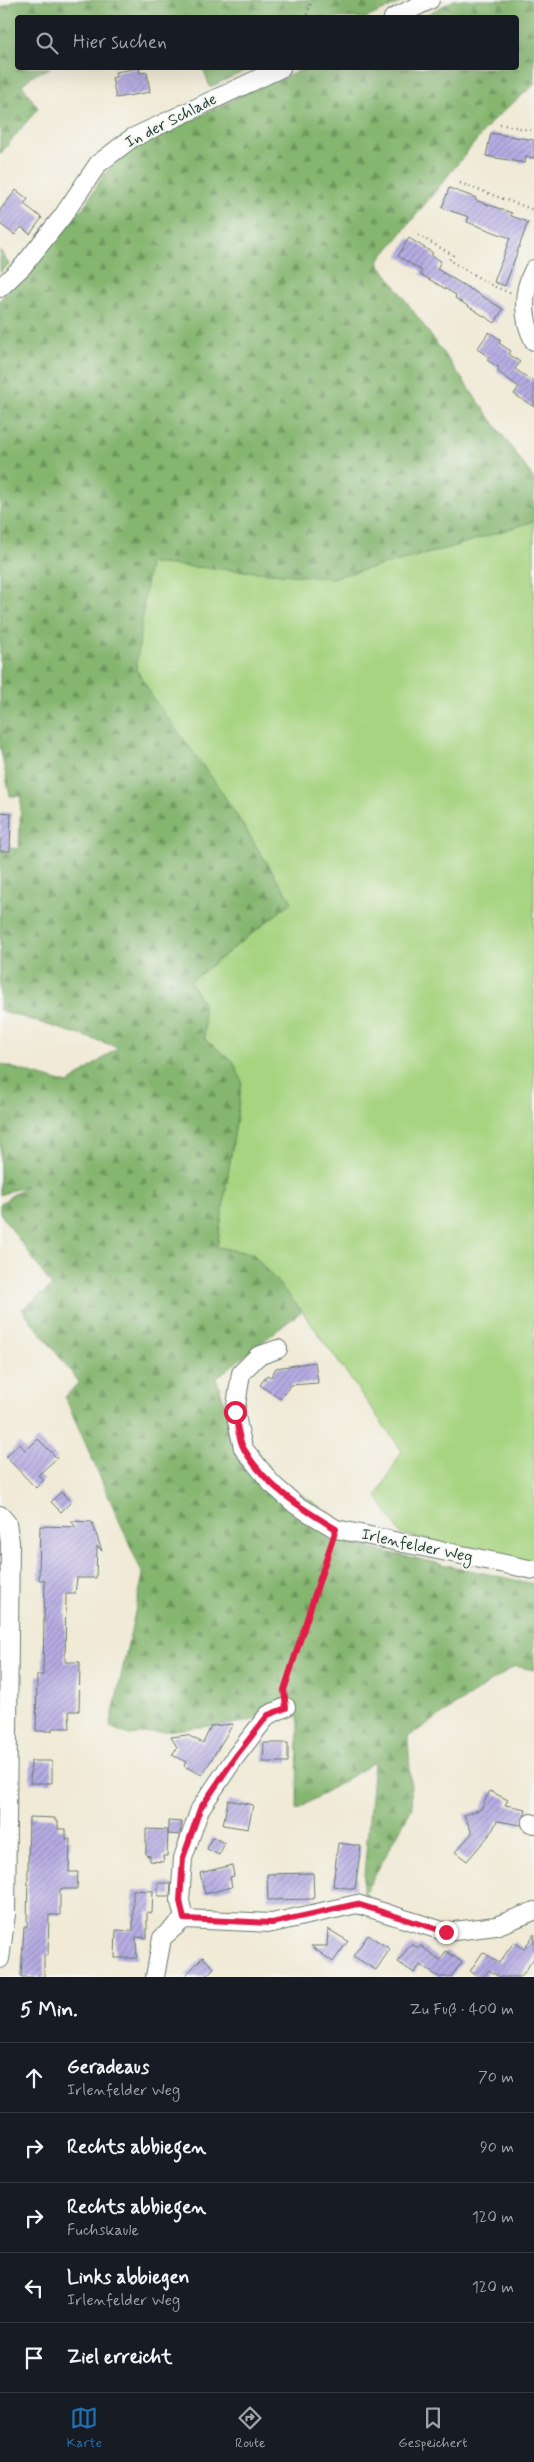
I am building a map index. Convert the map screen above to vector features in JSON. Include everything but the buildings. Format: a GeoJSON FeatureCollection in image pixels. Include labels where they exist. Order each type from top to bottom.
{"type":"FeatureCollection","features":[{"type":"Feature","properties":{"kind":"street"},"geometry":{"type":"LineString","coordinates":[[399,15],[430,0]]}},
{"type":"Feature","properties":{"kind":"street","name":"In der Schlade"},"geometry":{"type":"LineString","coordinates":[[0,288],[34,252],[62,217],[98,164],[132,138],[277,70]]}},
{"type":"Feature","properties":{"kind":"street"},"geometry":{"type":"LineString","coordinates":[[534,269],[525,298],[526,318],[534,341]]}},
{"type":"Feature","properties":{"kind":"street","name":"Irlenfelder Weg"},"geometry":{"type":"LineString","coordinates":[[278,1349],[258,1356],[241,1373],[235,1412],[243,1448],[272,1484],[296,1505],[336,1529],[534,1570]]}},
{"type":"Feature","properties":{"kind":"street"},"geometry":{"type":"LineString","coordinates":[[0,1960],[6,1914],[10,1542],[3,1519]]}},
{"type":"Feature","properties":{"kind":"street"},"geometry":{"type":"LineString","coordinates":[[184,1919],[180,1901],[183,1858],[200,1809],[236,1756],[268,1715],[286,1708]]}},
{"type":"Feature","properties":{"kind":"street"},"geometry":{"type":"LineString","coordinates":[[155,1977],[162,1938],[184,1919],[272,1923],[357,1904],[446,1932],[496,1926],[534,1911]]}},
{"type":"Feature","properties":{"kind":"path"},"geometry":{"type":"LineString","coordinates":[[303,15],[307,14],[312,0]]}},
{"type":"Feature","properties":{"kind":"path"},"geometry":{"type":"LineString","coordinates":[[500,124],[534,131]]}},
{"type":"Feature","properties":{"kind":"path"},"geometry":{"type":"LineString","coordinates":[[460,183],[534,210]]}},
{"type":"Feature","properties":{"kind":"path"},"geometry":{"type":"LineString","coordinates":[[418,235],[453,255],[449,260],[478,278],[525,298]]}},
{"type":"Feature","properties":{"kind":"path"},"geometry":{"type":"LineString","coordinates":[[286,1708],[284,1690],[336,1529]]}},
{"type":"Feature","properties":{"kind":"green space"},"geometry":{"type":"Polygon","coordinates":[[[17,0],[407,0],[373,15],[15,15],[15,70],[45,70],[33,75],[22,85],[38,108],[0,154],[0,8],[17,0]]]}},
{"type":"Feature","properties":{"kind":"green space"},"geometry":{"type":"Polygon","coordinates":[[[454,0],[534,0],[534,85],[493,120],[378,262],[534,479],[534,521],[449,548],[331,578],[149,563],[136,669],[153,698],[217,785],[292,902],[190,982],[203,1003],[205,1040],[233,1061],[242,1082],[217,1247],[253,1254],[302,1311],[216,1378],[228,1413],[277,1479],[342,1521],[358,1527],[349,1544],[534,1584],[534,1670],[515,1666],[408,1737],[412,1808],[362,1898],[374,1762],[297,1810],[298,1716],[280,1713],[245,1722],[129,1735],[110,1727],[143,1575],[65,1397],[79,1382],[22,1309],[52,1286],[0,1213],[0,1204],[26,1185],[0,1195],[0,1064],[68,1084],[118,1047],[0,1010],[0,847],[19,849],[21,796],[10,796],[0,746],[0,300],[85,205],[101,179],[118,157],[244,94],[301,70],[519,70],[519,15],[426,15],[454,0]]]}},
{"type":"Feature","properties":{"kind":"green space"},"geometry":{"type":"Polygon","coordinates":[[[204,70],[247,70],[210,87],[204,70]]]}},
{"type":"Feature","properties":{"kind":"green space"},"geometry":{"type":"Polygon","coordinates":[[[0,250],[9,264],[0,273],[0,250]]]}},
{"type":"Feature","properties":{"kind":"green space"},"geometry":{"type":"Polygon","coordinates":[[[534,521],[534,1563],[401,1534],[377,1496],[402,1451],[302,1311],[253,1254],[217,1247],[242,1082],[233,1061],[205,1040],[203,1003],[190,982],[292,902],[217,785],[153,698],[136,669],[148,563],[331,578],[449,548],[534,521]]]}},
{"type":"Feature","properties":{"kind":"route"},"geometry":{"type":"LineString","coordinates":[[235,1412],[243,1448],[272,1484],[296,1505],[336,1529],[284,1690],[286,1708],[268,1715],[236,1756],[200,1809],[183,1858],[180,1901],[184,1919],[272,1923],[357,1904],[446,1932]]}}]}
